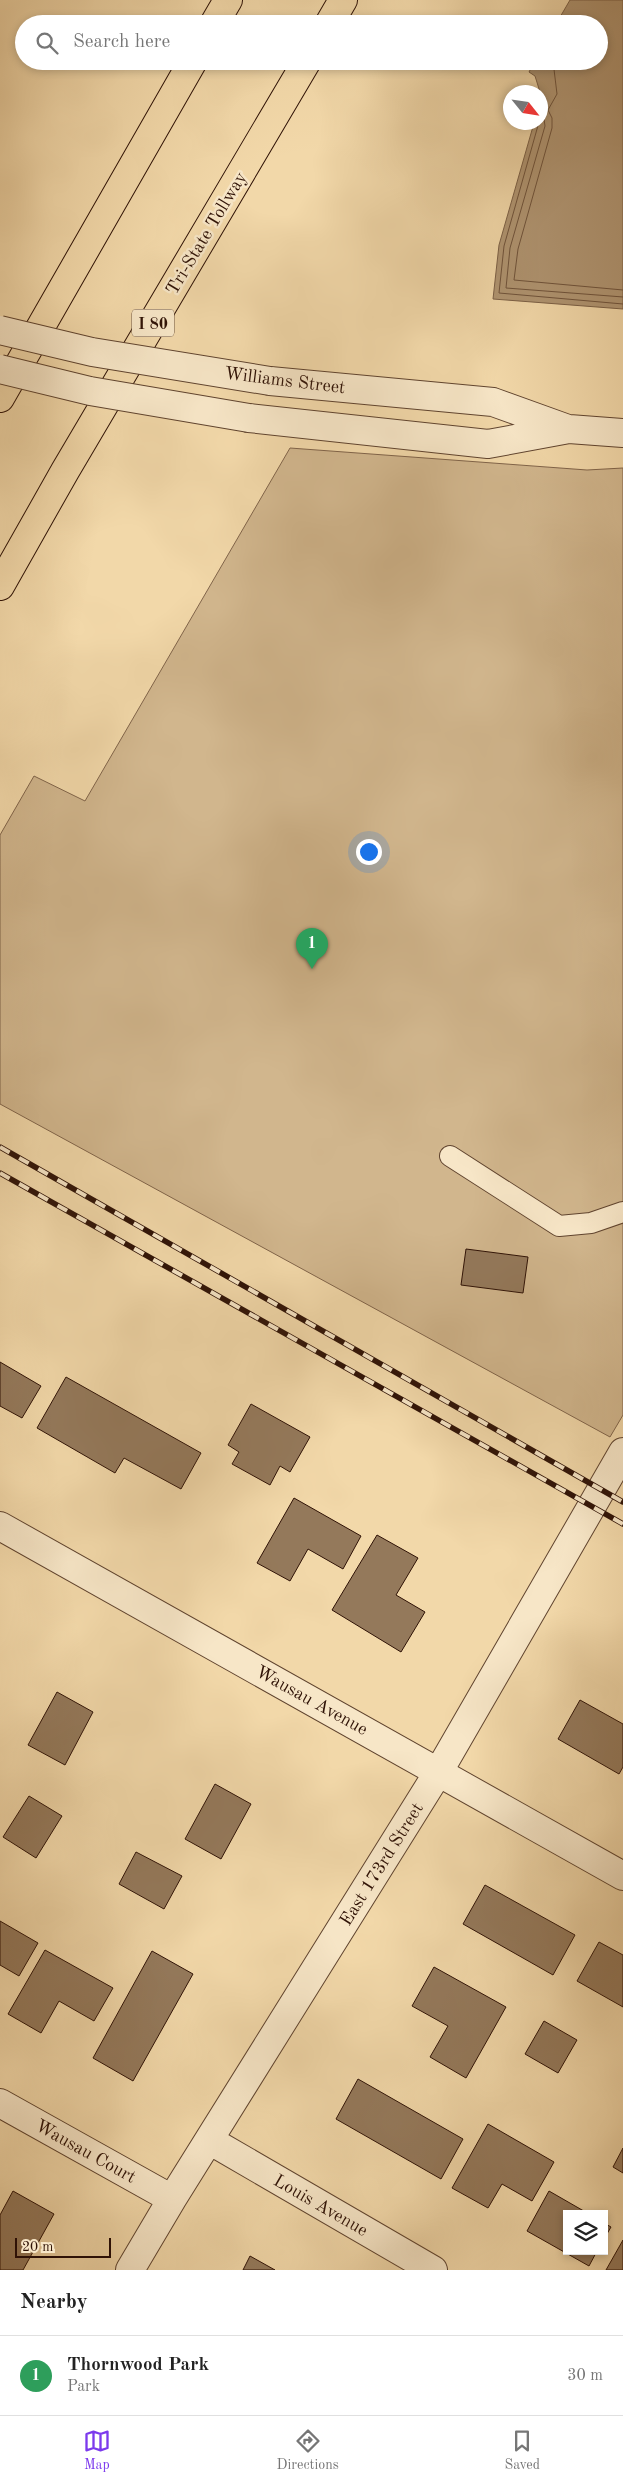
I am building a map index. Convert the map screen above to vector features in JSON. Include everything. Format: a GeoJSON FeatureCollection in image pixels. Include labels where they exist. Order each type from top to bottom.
{"type":"FeatureCollection","features":[{"type":"Feature","properties":{"kind":"highway"},"geometry":{"type":"LineString","coordinates":[[219,15],[228,0]]}},
{"type":"Feature","properties":{"kind":"highway"},"geometry":{"type":"LineString","coordinates":[[335,15],[344,0]]}},
{"type":"Feature","properties":{"kind":"highway"},"geometry":{"type":"LineString","coordinates":[[0,398],[188,70]]}},
{"type":"Feature","properties":{"kind":"highway","name":"Tri-State Tollway"},"geometry":{"type":"LineString","coordinates":[[0,586],[70,463],[302,70]]}},
{"type":"Feature","properties":{"kind":"street","name":"Williams Street"},"geometry":{"type":"LineString","coordinates":[[0,330],[92,352],[270,381],[493,402],[569,429]]}},
{"type":"Feature","properties":{"kind":"street","name":"Williams Street"},"geometry":{"type":"LineString","coordinates":[[0,369],[90,391],[249,418],[488,444],[569,429],[623,433]]}},
{"type":"Feature","properties":{"kind":"street","name":"East 173rd Street"},"geometry":{"type":"LineString","coordinates":[[130,2270],[172,2199],[439,1771],[623,1452]]}},
{"type":"Feature","properties":{"kind":"street","name":"Wausau Avenue"},"geometry":{"type":"LineString","coordinates":[[0,1526],[623,1876]]}},
{"type":"Feature","properties":{"kind":"street","name":"Wausau Court"},"geometry":{"type":"LineString","coordinates":[[0,2102],[172,2199]]}},
{"type":"Feature","properties":{"kind":"street","name":"Louis Avenue"},"geometry":{"type":"LineString","coordinates":[[209,2140],[434,2270]]}},
{"type":"Feature","properties":{"kind":"lane"},"geometry":{"type":"LineString","coordinates":[[450,1156],[559,1226],[591,1223],[623,1212]]}},
{"type":"Feature","properties":{"kind":"shaded area"},"geometry":{"type":"Polygon","coordinates":[[[290,448],[587,470],[623,468],[623,1415],[610,1437],[0,1104],[0,835],[34,776],[85,801],[290,448]]]}},
{"type":"Feature","properties":{"kind":"water"},"geometry":{"type":"Polygon","coordinates":[[[570,0],[623,0],[623,309],[493,299],[499,245],[532,130],[548,130],[548,85],[538,85],[535,76],[529,72],[530,70],[608,70],[608,15],[561,15],[570,0]]]}},
{"type":"Feature","properties":{"kind":"building"},"geometry":{"type":"Polygon","coordinates":[[[466,1249],[528,1257],[523,1293],[461,1285],[466,1249]]]}},
{"type":"Feature","properties":{"kind":"building"},"geometry":{"type":"Polygon","coordinates":[[[0,1362],[41,1386],[22,1418],[0,1406],[0,1362]]]}},
{"type":"Feature","properties":{"kind":"building"},"geometry":{"type":"Polygon","coordinates":[[[66,1377],[201,1453],[181,1489],[124,1458],[115,1473],[37,1428],[66,1377]]]}},
{"type":"Feature","properties":{"kind":"building"},"geometry":{"type":"Polygon","coordinates":[[[251,1404],[310,1437],[290,1472],[280,1466],[270,1485],[232,1464],[239,1452],[228,1445],[251,1404]]]}},
{"type":"Feature","properties":{"kind":"building"},"geometry":{"type":"Polygon","coordinates":[[[294,1498],[361,1536],[343,1569],[308,1549],[290,1581],[257,1563],[294,1498]]]}},
{"type":"Feature","properties":{"kind":"building"},"geometry":{"type":"Polygon","coordinates":[[[377,1535],[418,1558],[396,1595],[425,1612],[401,1652],[332,1610],[377,1535]]]}},
{"type":"Feature","properties":{"kind":"building"},"geometry":{"type":"Polygon","coordinates":[[[57,1692],[93,1712],[65,1765],[28,1745],[57,1692]]]}},
{"type":"Feature","properties":{"kind":"building"},"geometry":{"type":"Polygon","coordinates":[[[580,1700],[623,1724],[623,1767],[619,1774],[558,1739],[580,1700]]]}},
{"type":"Feature","properties":{"kind":"building"},"geometry":{"type":"Polygon","coordinates":[[[215,1784],[251,1804],[221,1859],[185,1839],[215,1784]]]}},
{"type":"Feature","properties":{"kind":"building"},"geometry":{"type":"Polygon","coordinates":[[[29,1796],[62,1816],[36,1858],[3,1837],[29,1796]]]}},
{"type":"Feature","properties":{"kind":"building"},"geometry":{"type":"Polygon","coordinates":[[[136,1852],[182,1876],[164,1909],[119,1884],[136,1852]]]}},
{"type":"Feature","properties":{"kind":"building"},"geometry":{"type":"Polygon","coordinates":[[[485,1885],[575,1935],[553,1975],[463,1924],[485,1885]]]}},
{"type":"Feature","properties":{"kind":"building"},"geometry":{"type":"Polygon","coordinates":[[[0,1921],[38,1943],[19,1976],[0,1965],[0,1921]]]}},
{"type":"Feature","properties":{"kind":"building"},"geometry":{"type":"Polygon","coordinates":[[[599,1942],[623,1955],[623,2007],[577,1981],[599,1942]]]}},
{"type":"Feature","properties":{"kind":"building"},"geometry":{"type":"Polygon","coordinates":[[[45,1950],[113,1988],[94,2021],[59,2001],[41,2033],[8,2014],[45,1950]]]}},
{"type":"Feature","properties":{"kind":"building"},"geometry":{"type":"Polygon","coordinates":[[[152,1951],[193,1974],[133,2081],[93,2058],[152,1951]]]}},
{"type":"Feature","properties":{"kind":"building"},"geometry":{"type":"Polygon","coordinates":[[[434,1967],[506,2007],[466,2078],[430,2057],[448,2026],[412,2006],[434,1967]]]}},
{"type":"Feature","properties":{"kind":"building"},"geometry":{"type":"Polygon","coordinates":[[[544,2021],[577,2040],[558,2073],[525,2054],[544,2021]]]}},
{"type":"Feature","properties":{"kind":"building"},"geometry":{"type":"Polygon","coordinates":[[[358,2079],[463,2139],[441,2179],[336,2119],[358,2079]]]}},
{"type":"Feature","properties":{"kind":"building"},"geometry":{"type":"Polygon","coordinates":[[[488,2124],[554,2162],[532,2201],[502,2184],[488,2208],[452,2188],[488,2124]]]}},
{"type":"Feature","properties":{"kind":"building"},"geometry":{"type":"Polygon","coordinates":[[[623,2148],[623,2173],[613,2167],[623,2148]]]}},
{"type":"Feature","properties":{"kind":"building"},"geometry":{"type":"Polygon","coordinates":[[[13,2191],[54,2214],[23,2270],[0,2270],[0,2215],[13,2191]]]}},
{"type":"Feature","properties":{"kind":"building"},"geometry":{"type":"Polygon","coordinates":[[[549,2191],[582,2210],[563,2210],[563,2251],[527,2231],[549,2191]]]}},
{"type":"Feature","properties":{"kind":"building"},"geometry":{"type":"Polygon","coordinates":[[[623,2240],[623,2270],[606,2270],[623,2240]]]}},
{"type":"Feature","properties":{"kind":"building"},"geometry":{"type":"Polygon","coordinates":[[[570,2255],[595,2255],[589,2266],[570,2255]]]}},
{"type":"Feature","properties":{"kind":"building"},"geometry":{"type":"Polygon","coordinates":[[[250,2256],[275,2270],[243,2270],[250,2256]]]}},
{"type":"Feature","properties":{"kind":"railway"},"geometry":{"type":"LineString","coordinates":[[0,1147],[623,1502]]}},
{"type":"Feature","properties":{"kind":"railway"},"geometry":{"type":"LineString","coordinates":[[0,1173],[623,1524]]}},
{"type":"Feature","properties":{"kind":"place","name":"Thornwood Park"},"geometry":{"type":"Point","coordinates":[312,969]}}]}
